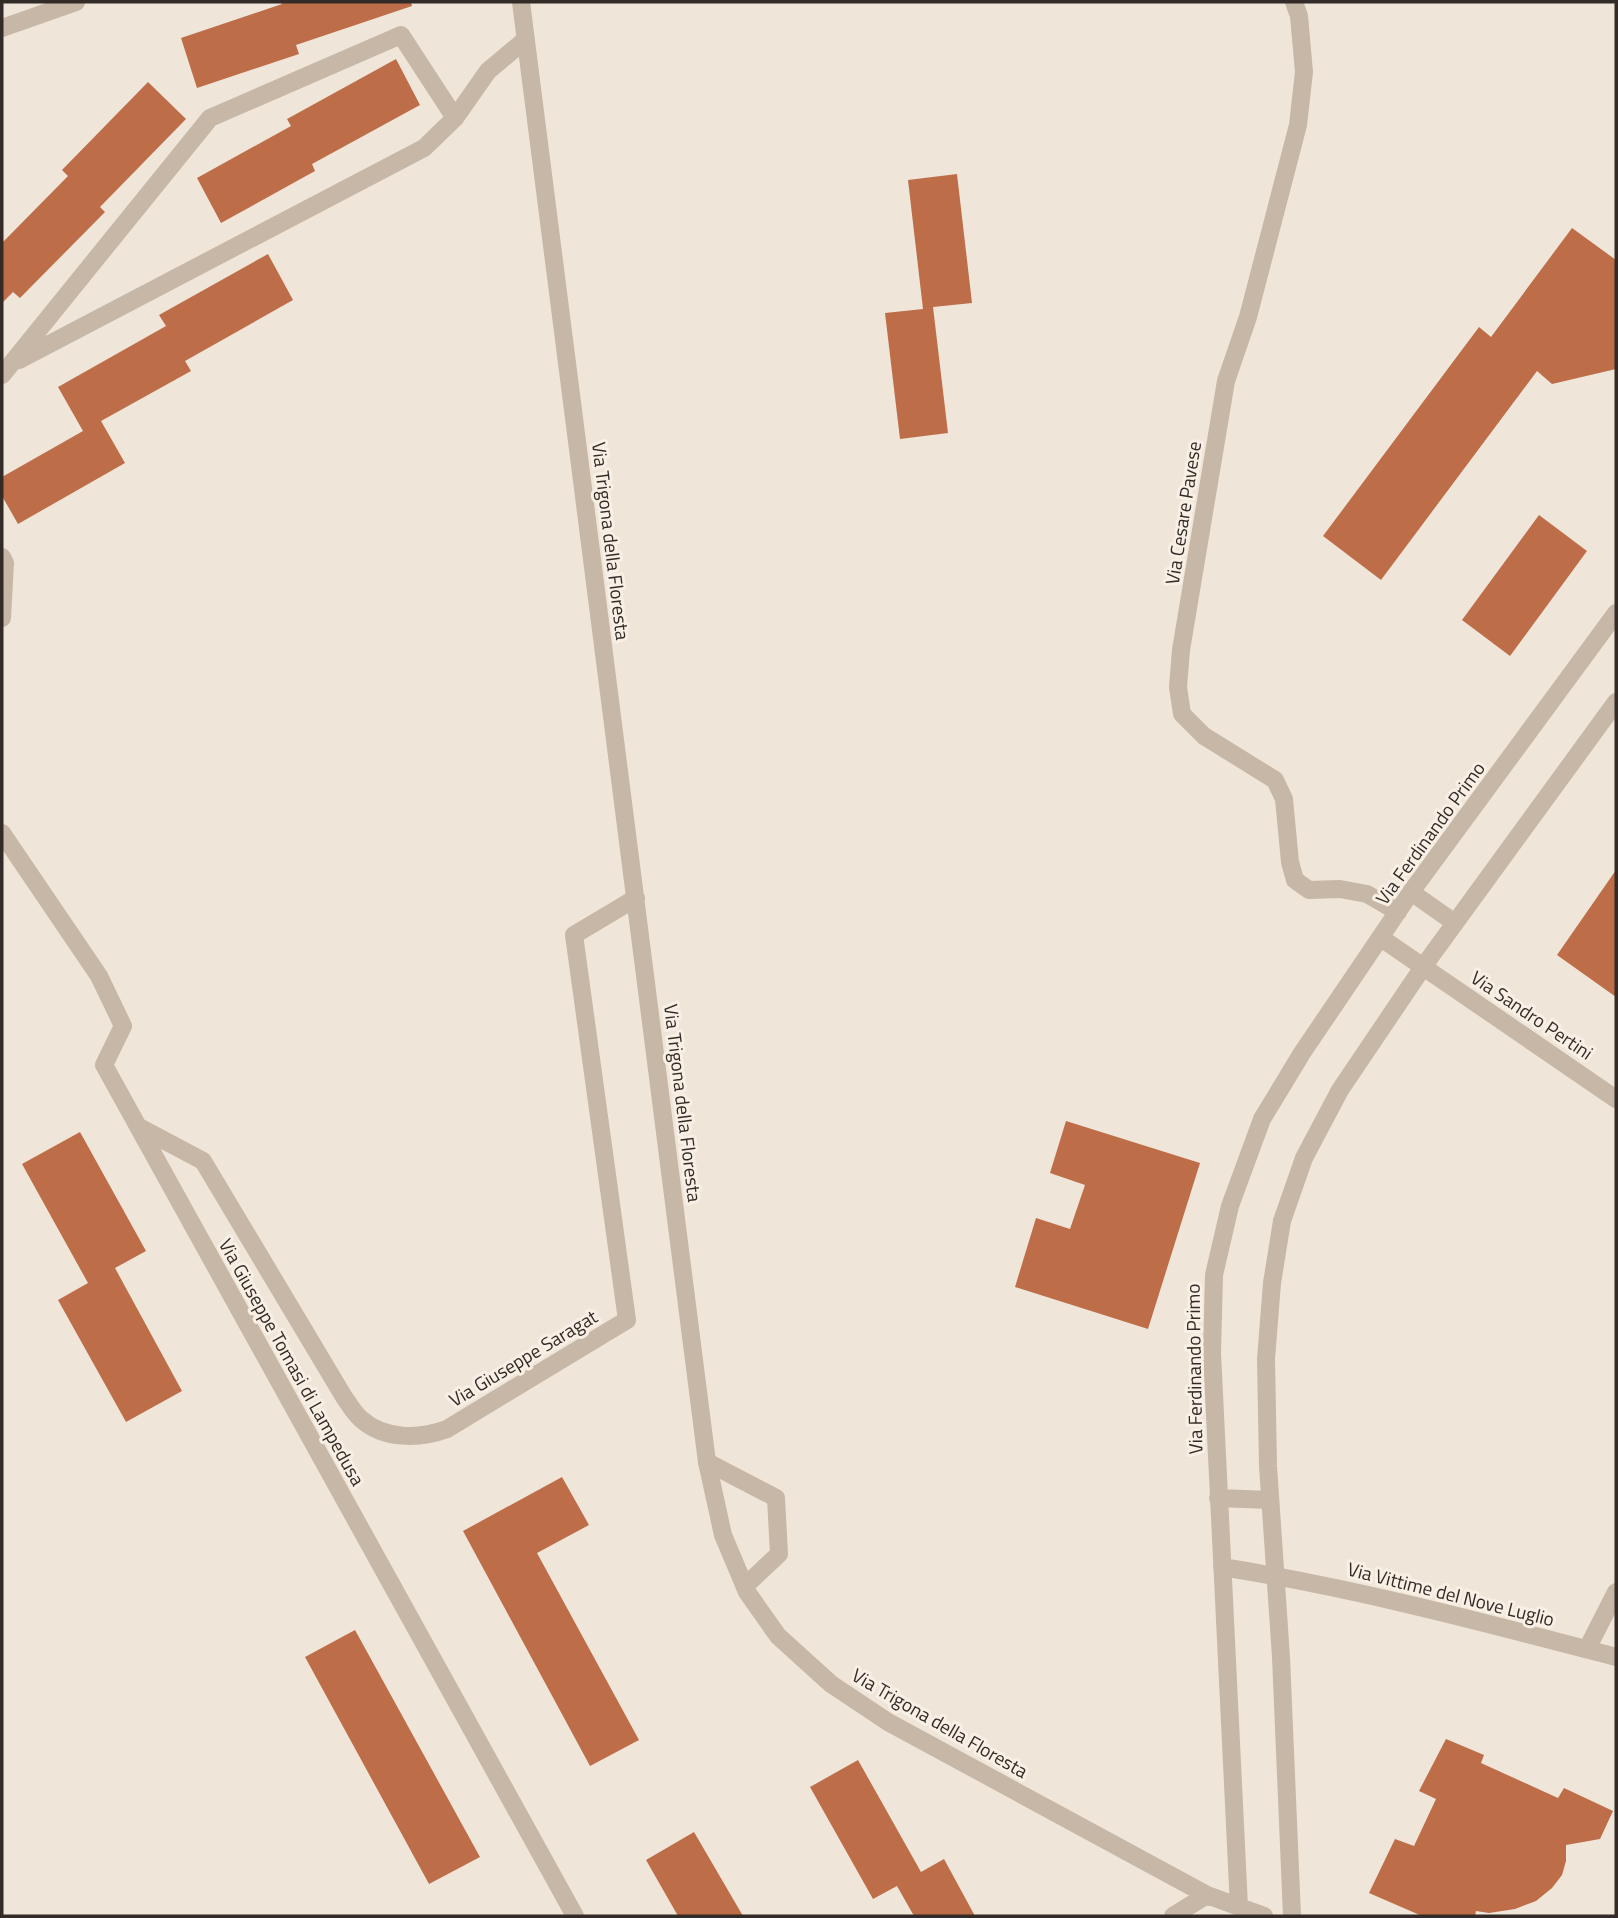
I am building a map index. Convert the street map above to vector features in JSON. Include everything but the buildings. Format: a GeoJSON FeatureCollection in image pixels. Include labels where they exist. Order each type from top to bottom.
{"type":"FeatureCollection","features":[{"type":"Feature","properties":{"kind":"street"},"geometry":{"type":"LineString","coordinates":[[2,28],[76,2]]}},
{"type":"Feature","properties":{"kind":"street","name":"Via Trigona della Floresta"},"geometry":{"type":"LineString","coordinates":[[520,2],[708,1462],[723,1535],[744,1586],[778,1636],[831,1684],[888,1722],[1207,1895],[1264,1916]]}},
{"type":"Feature","properties":{"kind":"street","name":"Via Cesare Pavese"},"geometry":{"type":"LineString","coordinates":[[1294,2],[1299,16],[1304,72],[1298,125],[1248,317],[1226,381],[1181,650],[1178,687],[1182,714],[1203,736],[1275,779],[1284,799],[1290,862],[1295,880],[1310,890],[1340,889],[1367,894],[1398,912]]}},
{"type":"Feature","properties":{"kind":"street"},"geometry":{"type":"LineString","coordinates":[[7,369],[210,118],[401,35],[455,118]]}},
{"type":"Feature","properties":{"kind":"street"},"geometry":{"type":"LineString","coordinates":[[7,369],[424,148],[455,118],[488,71],[526,40]]}},
{"type":"Feature","properties":{"kind":"street"},"geometry":{"type":"LineString","coordinates":[[2,557],[5,564],[2,618]]}},
{"type":"Feature","properties":{"kind":"street","name":"Via Ferdinando Primo"},"geometry":{"type":"LineString","coordinates":[[1238,1907],[1212,1353],[1213,1275],[1230,1206],[1262,1119],[1301,1054],[1412,892],[1616,613]]}},
{"type":"Feature","properties":{"kind":"street"},"geometry":{"type":"LineString","coordinates":[[1292,1916],[1270,1500],[1266,1359],[1272,1283],[1282,1221],[1304,1158],[1340,1090],[1455,922],[1616,702]]}},
{"type":"Feature","properties":{"kind":"street","name":"Via Giuseppe Tomasi di Lampedusa"},"geometry":{"type":"LineString","coordinates":[[2,833],[99,976],[122,1026],[104,1065],[575,1916]]}},
{"type":"Feature","properties":{"kind":"street"},"geometry":{"type":"LineString","coordinates":[[1412,892],[1455,922]]}},
{"type":"Feature","properties":{"kind":"street","name":"Via Giuseppe Saragat"},"geometry":{"type":"LineString","coordinates":[[138,1126],[203,1161],[344,1397],[362,1420],[384,1432],[408,1437],[427,1436],[447,1429],[627,1320],[574,935],[636,898]]}},
{"type":"Feature","properties":{"kind":"street","name":"Via Sandro Pertini"},"geometry":{"type":"LineString","coordinates":[[1381,938],[1616,1099]]}},
{"type":"Feature","properties":{"kind":"street"},"geometry":{"type":"LineString","coordinates":[[708,1462],[776,1497],[779,1554],[744,1586]]}},
{"type":"Feature","properties":{"kind":"street"},"geometry":{"type":"LineString","coordinates":[[1218,1498],[1270,1500]]}},
{"type":"Feature","properties":{"kind":"street","name":"Via Vittime del Nove Luglio"},"geometry":{"type":"LineString","coordinates":[[1222,1567],[1276,1575],[1398,1601],[1616,1657]]}},
{"type":"Feature","properties":{"kind":"street"},"geometry":{"type":"LineString","coordinates":[[1587,1649],[1616,1592]]}},
{"type":"Feature","properties":{"kind":"street"},"geometry":{"type":"LineString","coordinates":[[1173,1916],[1207,1895]]}}]}
